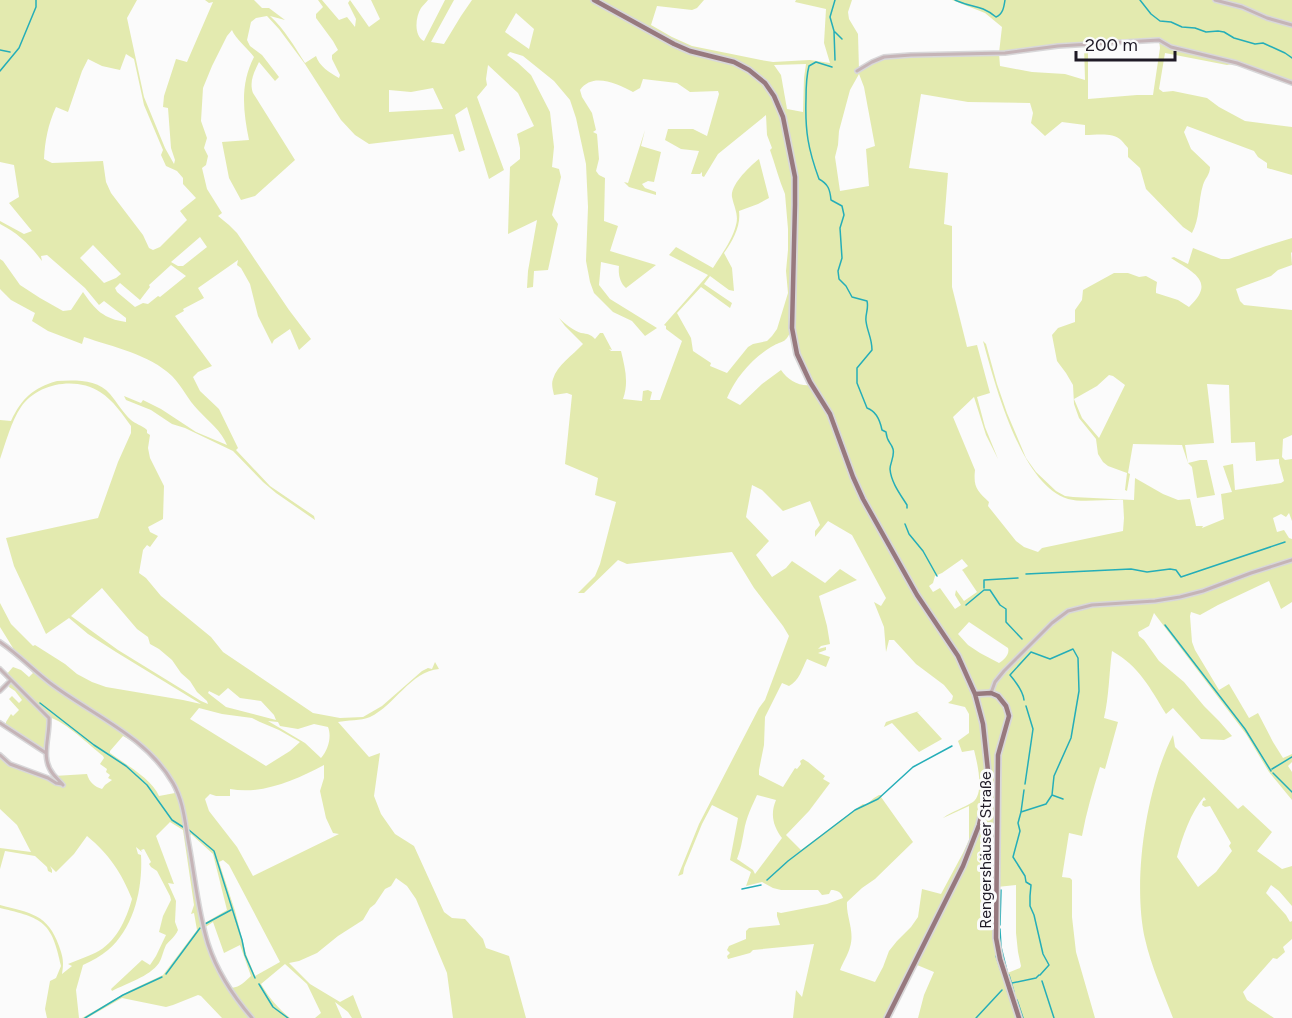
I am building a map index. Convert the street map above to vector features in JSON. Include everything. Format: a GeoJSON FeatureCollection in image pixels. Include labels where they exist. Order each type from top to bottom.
{"type":"FeatureCollection","features":[{"type":"Feature","properties":{"kind":"main road"},"geometry":{"type":"LineString","coordinates":[[594,0],[682,48],[734,62],[765,83],[774,96],[783,117],[795,177],[792,328],[797,354],[810,382],[830,414],[863,499],[917,595],[958,656],[975,694],[983,724],[988,771],[980,825],[963,866],[887,1018]]}},
{"type":"Feature","properties":{"kind":"main road"},"geometry":{"type":"LineString","coordinates":[[975,694],[988,693]]}},
{"type":"Feature","properties":{"kind":"main road"},"geometry":{"type":"LineString","coordinates":[[980,712],[980,702],[988,693]]}},
{"type":"Feature","properties":{"kind":"main road","name":"Rengershäuser Straße"},"geometry":{"type":"LineString","coordinates":[[988,693],[1002,699],[1008,712],[1008,720],[998,755],[996,938],[1019,1018]]}},
{"type":"Feature","properties":{"kind":"street"},"geometry":{"type":"LineString","coordinates":[[1215,0],[1292,25]]}},
{"type":"Feature","properties":{"kind":"street"},"geometry":{"type":"LineString","coordinates":[[857,71],[884,57],[1005,53],[1058,46],[1159,40],[1171,47],[1237,63],[1292,83]]}},
{"type":"Feature","properties":{"kind":"street"},"geometry":{"type":"LineString","coordinates":[[988,693],[1004,671],[1052,623],[1068,611],[1092,605],[1180,597],[1292,560]]}},
{"type":"Feature","properties":{"kind":"street"},"geometry":{"type":"LineString","coordinates":[[0,642],[50,683],[149,751],[174,784],[182,808],[208,945],[228,987],[252,1018]]}},
{"type":"Feature","properties":{"kind":"street"},"geometry":{"type":"LineString","coordinates":[[0,669],[49,718],[46,759],[54,776],[63,784],[10,764],[0,755]]}},
{"type":"Feature","properties":{"kind":"street"},"geometry":{"type":"LineString","coordinates":[[0,691],[11,680]]}},
{"type":"Feature","properties":{"kind":"street"},"geometry":{"type":"LineString","coordinates":[[0,723],[46,753]]}},
{"type":"Feature","properties":{"kind":"green space"},"geometry":{"type":"Polygon","coordinates":[[[0,0],[137,0],[127,18],[144,97],[174,164],[168,108],[163,107],[164,96],[176,59],[187,62],[213,2],[209,3],[205,0],[254,0],[262,8],[269,8],[285,20],[270,16],[285,33],[305,63],[316,56],[322,66],[339,78],[340,75],[332,59],[332,55],[338,50],[316,18],[316,14],[323,7],[318,0],[322,0],[339,20],[347,17],[355,27],[356,19],[348,3],[350,0],[369,27],[380,19],[371,0],[428,0],[419,12],[417,22],[418,35],[424,41],[445,0],[454,0],[431,42],[444,44],[472,0],[704,0],[692,10],[657,6],[651,25],[692,46],[773,62],[810,60],[830,63],[824,43],[826,9],[795,2],[796,0],[852,0],[848,12],[849,19],[858,34],[859,70],[884,57],[999,53],[1002,27],[985,13],[952,0],[1292,0],[1292,83],[1250,67],[1165,53],[1159,89],[1163,92],[1173,91],[1207,98],[1245,121],[1292,127],[1292,175],[1267,168],[1267,163],[1254,151],[1187,126],[1184,132],[1191,149],[1210,167],[1203,185],[1192,233],[1183,227],[1146,189],[1140,168],[1128,157],[1128,148],[1118,137],[1099,134],[1085,135],[1085,125],[1062,122],[1045,136],[1031,123],[1033,113],[1030,103],[968,102],[921,94],[909,168],[948,173],[944,224],[952,226],[952,287],[967,347],[977,345],[990,393],[977,397],[985,427],[998,459],[986,435],[974,397],[953,417],[975,470],[979,492],[989,502],[988,506],[1016,541],[1038,552],[1042,548],[1123,531],[1123,500],[1068,499],[1051,490],[1026,459],[1056,491],[1065,496],[1134,500],[1135,478],[1178,500],[1190,499],[1196,526],[1203,526],[1202,528],[1224,519],[1221,494],[1232,492],[1223,466],[1233,464],[1235,490],[1284,481],[1279,459],[1256,461],[1255,442],[1231,443],[1229,385],[1207,384],[1214,443],[1185,445],[1188,463],[1182,445],[1133,444],[1127,491],[1125,490],[1127,473],[1103,462],[1098,454],[1096,439],[1079,418],[1074,404],[1073,385],[1057,361],[1052,335],[1058,328],[1075,322],[1075,310],[1082,300],[1083,290],[1114,273],[1146,276],[1157,282],[1156,293],[1178,300],[1189,307],[1197,298],[1201,284],[1193,273],[1171,258],[1174,257],[1188,264],[1193,248],[1221,259],[1229,259],[1292,238],[1292,265],[1278,270],[1271,276],[1236,289],[1244,305],[1292,310],[1292,435],[1283,439],[1282,457],[1285,460],[1292,459],[1292,521],[1289,513],[1286,517],[1281,514],[1273,518],[1277,532],[1284,530],[1292,539],[1292,602],[1281,609],[1269,581],[1200,615],[1191,612],[1190,616],[1192,642],[1195,650],[1219,690],[1229,684],[1249,718],[1258,713],[1283,758],[1292,754],[1292,762],[1288,766],[1292,772],[1292,800],[1269,772],[1246,734],[1154,613],[1149,626],[1138,632],[1139,636],[1159,661],[1184,682],[1232,736],[1224,740],[1201,739],[1173,708],[1166,714],[1137,671],[1112,651],[1104,718],[1118,722],[1105,769],[1100,767],[1082,836],[1069,833],[1062,877],[1072,880],[1072,917],[1076,952],[1095,1018],[918,1018],[924,995],[934,972],[917,965],[890,1018],[793,1018],[796,990],[802,997],[814,944],[753,950],[750,953],[728,959],[727,956],[730,953],[727,950],[729,946],[746,939],[746,931],[749,928],[780,925],[777,912],[827,904],[843,898],[841,894],[833,890],[829,894],[822,895],[818,890],[781,890],[762,882],[746,886],[751,872],[730,860],[738,818],[712,805],[702,824],[683,874],[678,876],[699,824],[765,700],[789,636],[754,588],[732,552],[627,564],[618,560],[584,593],[578,593],[595,576],[616,502],[595,495],[598,478],[565,464],[572,395],[567,393],[554,395],[552,385],[558,369],[583,344],[559,318],[575,331],[589,334],[595,339],[603,333],[611,351],[621,351],[626,381],[623,399],[642,401],[643,391],[648,390],[652,392],[650,400],[660,400],[682,341],[664,325],[708,275],[669,255],[676,247],[713,268],[729,242],[736,225],[737,214],[732,197],[734,187],[759,159],[769,198],[739,211],[736,233],[724,253],[732,268],[734,291],[729,290],[710,276],[704,284],[732,303],[730,308],[701,287],[677,313],[691,338],[693,351],[711,363],[710,366],[727,373],[748,347],[767,341],[772,336],[777,329],[788,293],[786,271],[788,229],[785,194],[770,150],[772,148],[767,135],[766,115],[718,154],[704,177],[702,172],[691,174],[699,151],[681,149],[665,140],[668,129],[693,129],[707,136],[718,91],[690,92],[677,83],[643,79],[640,88],[633,92],[605,81],[592,82],[580,90],[592,113],[596,130],[593,132],[597,134],[599,159],[596,171],[605,178],[604,221],[618,226],[610,251],[656,265],[626,288],[620,278],[619,266],[601,262],[599,285],[610,299],[657,328],[645,336],[632,321],[613,312],[594,293],[586,261],[588,207],[586,164],[576,118],[570,100],[554,81],[523,56],[510,52],[507,55],[531,75],[550,112],[554,147],[552,167],[559,169],[561,177],[552,215],[558,224],[548,270],[534,271],[533,287],[527,288],[537,220],[508,234],[510,167],[520,159],[517,134],[534,126],[518,93],[488,65],[487,85],[477,97],[504,170],[489,179],[467,107],[455,115],[465,150],[459,152],[453,134],[369,144],[355,135],[341,120],[279,29],[267,16],[256,18],[251,22],[247,40],[279,77],[275,81],[259,62],[252,81],[253,93],[295,160],[255,196],[241,200],[229,178],[222,142],[249,140],[244,98],[246,77],[254,57],[232,30],[203,88],[201,121],[207,138],[204,148],[208,156],[206,165],[202,168],[207,189],[222,213],[218,216],[237,233],[311,339],[299,350],[290,329],[272,344],[258,316],[250,284],[237,265],[238,260],[198,288],[204,298],[175,316],[212,366],[198,372],[193,377],[200,391],[219,409],[238,448],[236,450],[270,486],[314,516],[315,520],[276,493],[233,451],[172,424],[151,410],[126,400],[124,396],[141,403],[143,400],[196,432],[227,445],[218,430],[194,406],[176,380],[163,368],[119,348],[84,337],[82,344],[48,331],[32,321],[35,313],[11,300],[0,289],[0,259],[20,285],[63,311],[71,310],[83,292],[101,313],[112,319],[126,322],[126,318],[104,301],[99,305],[85,288],[47,255],[41,256],[42,261],[23,240],[0,224],[0,221],[24,234],[32,231],[9,203],[19,197],[14,165],[0,162],[0,0]],[[516,13],[505,32],[529,49],[534,29],[516,13]],[[1159,40],[1088,45],[1088,99],[1153,95],[1160,48],[1159,40]],[[1084,45],[999,53],[1000,66],[1032,72],[1065,74],[1085,80],[1084,45]],[[126,54],[120,70],[102,66],[88,59],[68,112],[56,107],[47,133],[44,159],[52,163],[103,161],[106,182],[111,193],[143,235],[149,248],[153,250],[160,247],[187,220],[180,211],[196,198],[183,184],[183,178],[177,171],[166,166],[161,155],[163,150],[144,105],[134,59],[126,54]],[[806,64],[774,65],[781,75],[787,109],[803,112],[806,64]],[[859,74],[850,90],[839,131],[835,157],[840,191],[869,186],[866,149],[875,146],[864,87],[859,74]],[[433,88],[411,92],[389,90],[389,112],[443,109],[433,88]],[[200,237],[171,262],[183,266],[207,247],[200,237]],[[93,245],[80,258],[104,283],[121,274],[93,245]],[[171,265],[149,285],[150,287],[140,300],[120,283],[115,288],[135,307],[143,303],[148,304],[158,296],[160,297],[186,276],[171,265]],[[792,329],[786,340],[757,357],[740,376],[727,398],[740,405],[781,370],[794,382],[812,385],[800,361],[792,329]],[[1109,375],[1097,386],[1074,399],[1082,418],[1099,438],[1125,385],[1109,375]],[[752,485],[746,517],[769,541],[756,555],[772,577],[792,561],[825,583],[840,569],[857,580],[819,596],[830,644],[821,646],[818,649],[826,647],[826,650],[818,653],[830,657],[826,667],[807,659],[795,681],[789,686],[782,683],[765,717],[764,745],[759,775],[783,787],[803,759],[825,776],[823,779],[830,783],[809,811],[786,835],[801,850],[857,808],[863,804],[866,805],[879,795],[882,795],[881,797],[913,842],[875,879],[847,902],[851,941],[840,970],[875,982],[889,951],[918,917],[922,889],[941,894],[969,840],[969,806],[943,818],[973,802],[979,792],[974,750],[962,752],[958,741],[969,733],[969,714],[965,707],[948,703],[953,696],[944,685],[916,664],[894,640],[889,640],[886,652],[884,627],[874,602],[881,606],[886,598],[852,535],[828,521],[815,537],[815,531],[820,525],[810,501],[783,511],[762,490],[752,485]],[[962,559],[935,576],[933,583],[929,586],[933,592],[940,588],[955,609],[961,605],[955,595],[956,590],[964,601],[977,592],[962,570],[968,566],[962,559]],[[969,622],[958,634],[980,653],[999,663],[1006,657],[1008,648],[969,622]],[[757,795],[751,808],[737,859],[755,874],[782,838],[773,820],[776,800],[757,795]],[[1016,885],[997,887],[996,931],[1005,974],[1020,968],[1016,933],[1016,885]]]}},
{"type":"Feature","properties":{"kind":"green space"},"geometry":{"type":"Polygon","coordinates":[[[645,130],[641,146],[661,152],[654,182],[648,181],[642,184],[645,188],[656,192],[656,195],[629,187],[624,182],[628,183],[645,130]]]}},
{"type":"Feature","properties":{"kind":"green space"},"geometry":{"type":"Polygon","coordinates":[[[983,341],[986,344],[1007,413],[1026,458],[1012,431],[983,341]]]}},
{"type":"Feature","properties":{"kind":"green space"},"geometry":{"type":"Polygon","coordinates":[[[57,381],[78,381],[99,386],[110,394],[134,423],[147,430],[150,435],[148,448],[150,458],[164,486],[163,519],[148,527],[150,532],[158,536],[150,547],[147,545],[143,550],[139,573],[161,596],[211,637],[223,652],[313,713],[340,718],[363,717],[382,706],[422,671],[432,669],[435,662],[439,669],[429,671],[411,682],[379,712],[358,720],[338,722],[369,757],[380,753],[374,796],[381,814],[395,834],[414,846],[444,912],[452,918],[465,919],[483,939],[486,948],[509,956],[526,1018],[453,1018],[447,973],[416,899],[407,886],[396,878],[370,908],[363,920],[317,953],[289,963],[310,984],[340,1002],[353,995],[362,1018],[352,1018],[335,1002],[342,1018],[315,1018],[321,1013],[307,984],[285,964],[261,984],[267,994],[290,1018],[222,1018],[198,995],[166,1007],[122,998],[87,1018],[82,1018],[163,975],[197,930],[194,913],[191,914],[194,905],[183,830],[170,822],[156,836],[174,884],[168,883],[176,901],[175,922],[178,930],[166,945],[159,963],[144,976],[112,991],[111,989],[142,960],[150,965],[166,935],[159,932],[163,916],[171,900],[170,896],[157,871],[149,864],[151,862],[144,849],[141,850],[142,852],[136,847],[138,854],[141,855],[141,868],[135,907],[117,941],[108,950],[83,965],[76,990],[79,1018],[47,1018],[45,1009],[50,981],[56,978],[61,966],[54,940],[43,924],[36,919],[0,908],[0,905],[29,913],[49,927],[55,935],[61,953],[62,974],[72,966],[68,964],[95,953],[109,943],[123,923],[132,899],[114,864],[87,836],[74,854],[56,872],[50,866],[52,873],[48,871],[47,867],[35,856],[5,851],[0,869],[0,848],[31,852],[17,825],[0,809],[0,755],[10,764],[62,784],[54,776],[87,774],[93,784],[102,789],[112,780],[108,778],[110,775],[106,772],[107,769],[100,764],[103,756],[56,720],[49,717],[46,753],[6,726],[11,714],[13,716],[19,710],[9,699],[12,696],[19,703],[22,700],[9,687],[11,680],[6,675],[13,667],[29,677],[33,673],[9,648],[13,648],[0,627],[0,603],[11,624],[33,646],[35,645],[92,682],[106,687],[201,704],[88,634],[69,618],[46,634],[14,566],[6,538],[98,518],[131,433],[131,426],[109,399],[100,392],[80,384],[58,384],[37,392],[21,407],[0,459],[0,420],[11,421],[19,406],[29,395],[57,381]],[[102,588],[71,616],[118,650],[208,704],[172,660],[150,644],[148,637],[137,629],[102,588]],[[228,688],[219,696],[209,691],[208,693],[226,707],[276,720],[261,701],[240,698],[228,688]],[[199,708],[190,719],[266,766],[300,742],[252,718],[199,708]],[[268,721],[305,743],[321,758],[329,743],[328,727],[314,724],[298,729],[268,721]],[[123,736],[110,753],[144,778],[159,796],[175,793],[161,767],[147,753],[123,736]],[[324,765],[302,776],[266,788],[230,789],[230,796],[210,794],[205,799],[209,811],[237,847],[253,876],[339,834],[333,833],[326,818],[320,791],[324,778],[324,765]],[[191,834],[188,839],[203,924],[227,910],[213,854],[191,834]],[[223,860],[219,862],[246,954],[255,976],[280,962],[229,865],[223,860]],[[213,922],[204,928],[208,945],[228,987],[238,986],[251,976],[240,945],[224,953],[213,922]]]}},
{"type":"Feature","properties":{"kind":"green space"},"geometry":{"type":"Polygon","coordinates":[[[1207,460],[1215,495],[1197,498],[1192,467],[1188,463],[1207,460]]]}},
{"type":"Feature","properties":{"kind":"green space"},"geometry":{"type":"Polygon","coordinates":[[[922,710],[917,712],[942,739],[919,752],[892,723],[884,727],[886,722],[922,710]]]}},
{"type":"Feature","properties":{"kind":"green space"},"geometry":{"type":"Polygon","coordinates":[[[1173,735],[1175,747],[1238,809],[1243,805],[1272,832],[1257,851],[1282,869],[1292,866],[1292,906],[1271,885],[1266,893],[1290,922],[1292,921],[1292,939],[1283,947],[1285,952],[1277,959],[1273,958],[1243,992],[1247,1000],[1274,1018],[1173,1018],[1145,939],[1140,890],[1144,835],[1155,781],[1173,735]],[[1204,797],[1191,817],[1177,857],[1198,887],[1216,872],[1232,851],[1229,846],[1231,843],[1210,806],[1202,805],[1206,800],[1204,797]]]}},
{"type":"Feature","properties":{"kind":"waterway"},"geometry":{"type":"LineString","coordinates":[[0,71],[19,48],[36,7],[36,0]]}},
{"type":"Feature","properties":{"kind":"waterway"},"geometry":{"type":"LineString","coordinates":[[835,0],[830,17],[834,31],[835,60]]}},
{"type":"Feature","properties":{"kind":"waterway"},"geometry":{"type":"LineString","coordinates":[[955,0],[985,10],[996,17],[1002,12],[1005,0]]}},
{"type":"Feature","properties":{"kind":"waterway"},"geometry":{"type":"LineString","coordinates":[[1140,0],[1160,21],[1206,32],[1224,32],[1234,38],[1255,44],[1263,43],[1292,58]]}},
{"type":"Feature","properties":{"kind":"waterway"},"geometry":{"type":"LineString","coordinates":[[835,32],[842,39]]}},
{"type":"Feature","properties":{"kind":"waterway"},"geometry":{"type":"LineString","coordinates":[[0,50],[10,52]]}},
{"type":"Feature","properties":{"kind":"waterway"},"geometry":{"type":"LineString","coordinates":[[832,67],[816,62],[809,66],[806,90],[808,140],[819,179],[828,187],[831,200],[842,206],[844,215],[840,228],[842,258],[838,271],[839,279],[852,297],[867,301],[866,321],[872,350],[857,368],[857,383],[867,408],[877,416],[882,430],[886,432],[893,452],[890,467],[892,479],[907,508]]}},
{"type":"Feature","properties":{"kind":"waterway"},"geometry":{"type":"LineString","coordinates":[[905,524],[909,534],[923,551],[937,576]]}},
{"type":"Feature","properties":{"kind":"waterway"},"geometry":{"type":"LineString","coordinates":[[1026,574],[1131,569],[1147,572],[1170,569],[1176,570],[1181,577],[1285,542]]}},
{"type":"Feature","properties":{"kind":"waterway"},"geometry":{"type":"LineString","coordinates":[[984,588],[984,580],[1018,578]]}},
{"type":"Feature","properties":{"kind":"waterway"},"geometry":{"type":"LineString","coordinates":[[966,605],[984,590],[990,590],[1000,605],[1006,609],[1006,622],[1022,639]]}},
{"type":"Feature","properties":{"kind":"waterway"},"geometry":{"type":"LineString","coordinates":[[1165,625],[1245,729],[1271,771]]}},
{"type":"Feature","properties":{"kind":"waterway"},"geometry":{"type":"LineString","coordinates":[[1021,812],[1046,804],[1052,795],[1054,776],[1071,738],[1079,691],[1078,658],[1073,649],[1050,659],[1031,652],[1010,675],[1021,690],[1024,700]]}},
{"type":"Feature","properties":{"kind":"waterway"},"geometry":{"type":"LineString","coordinates":[[40,703],[94,745],[126,766],[147,785],[172,820],[183,827]]}},
{"type":"Feature","properties":{"kind":"waterway"},"geometry":{"type":"LineString","coordinates":[[1025,784],[1033,729],[1026,706]]}},
{"type":"Feature","properties":{"kind":"waterway"},"geometry":{"type":"LineString","coordinates":[[767,880],[855,810],[878,799],[913,767],[952,746]]}},
{"type":"Feature","properties":{"kind":"waterway"},"geometry":{"type":"LineString","coordinates":[[1272,769],[1292,757]]}},
{"type":"Feature","properties":{"kind":"waterway"},"geometry":{"type":"LineString","coordinates":[[1273,773],[1292,792]]}},
{"type":"Feature","properties":{"kind":"waterway"},"geometry":{"type":"LineString","coordinates":[[1024,790],[1018,823],[1020,831],[1013,857],[1025,876],[1026,882],[1031,885],[1030,906],[1043,954],[1049,965],[1040,975]]}},
{"type":"Feature","properties":{"kind":"waterway"},"geometry":{"type":"LineString","coordinates":[[1052,795],[1063,799]]}},
{"type":"Feature","properties":{"kind":"waterway"},"geometry":{"type":"LineString","coordinates":[[189,830],[214,851],[245,955],[255,978]]}},
{"type":"Feature","properties":{"kind":"waterway"},"geometry":{"type":"LineString","coordinates":[[742,889],[761,885]]}},
{"type":"Feature","properties":{"kind":"waterway"},"geometry":{"type":"LineString","coordinates":[[1000,925],[1001,890]]}},
{"type":"Feature","properties":{"kind":"waterway"},"geometry":{"type":"LineString","coordinates":[[205,924],[231,910]]}},
{"type":"Feature","properties":{"kind":"waterway"},"geometry":{"type":"LineString","coordinates":[[166,974],[200,928]]}},
{"type":"Feature","properties":{"kind":"waterway"},"geometry":{"type":"LineString","coordinates":[[1000,929],[1001,947],[1007,971]]}},
{"type":"Feature","properties":{"kind":"waterway"},"geometry":{"type":"LineString","coordinates":[[996,956],[1002,974]]}},
{"type":"Feature","properties":{"kind":"waterway"},"geometry":{"type":"LineString","coordinates":[[1009,975],[1014,992]]}},
{"type":"Feature","properties":{"kind":"waterway"},"geometry":{"type":"LineString","coordinates":[[1012,983],[1036,978],[1039,975]]}},
{"type":"Feature","properties":{"kind":"waterway"},"geometry":{"type":"LineString","coordinates":[[85,1018],[123,995],[162,977]]}},
{"type":"Feature","properties":{"kind":"waterway"},"geometry":{"type":"LineString","coordinates":[[1042,981],[1054,1018]]}},
{"type":"Feature","properties":{"kind":"waterway"},"geometry":{"type":"LineString","coordinates":[[259,984],[273,1007],[288,1018]]}},
{"type":"Feature","properties":{"kind":"waterway"},"geometry":{"type":"LineString","coordinates":[[976,1018],[1002,990]]}},
{"type":"Feature","properties":{"kind":"waterway"},"geometry":{"type":"LineString","coordinates":[[1007,990],[1013,1006]]}},
{"type":"Feature","properties":{"kind":"waterway"},"geometry":{"type":"LineString","coordinates":[[1017,1000],[1023,1018]]}}]}
